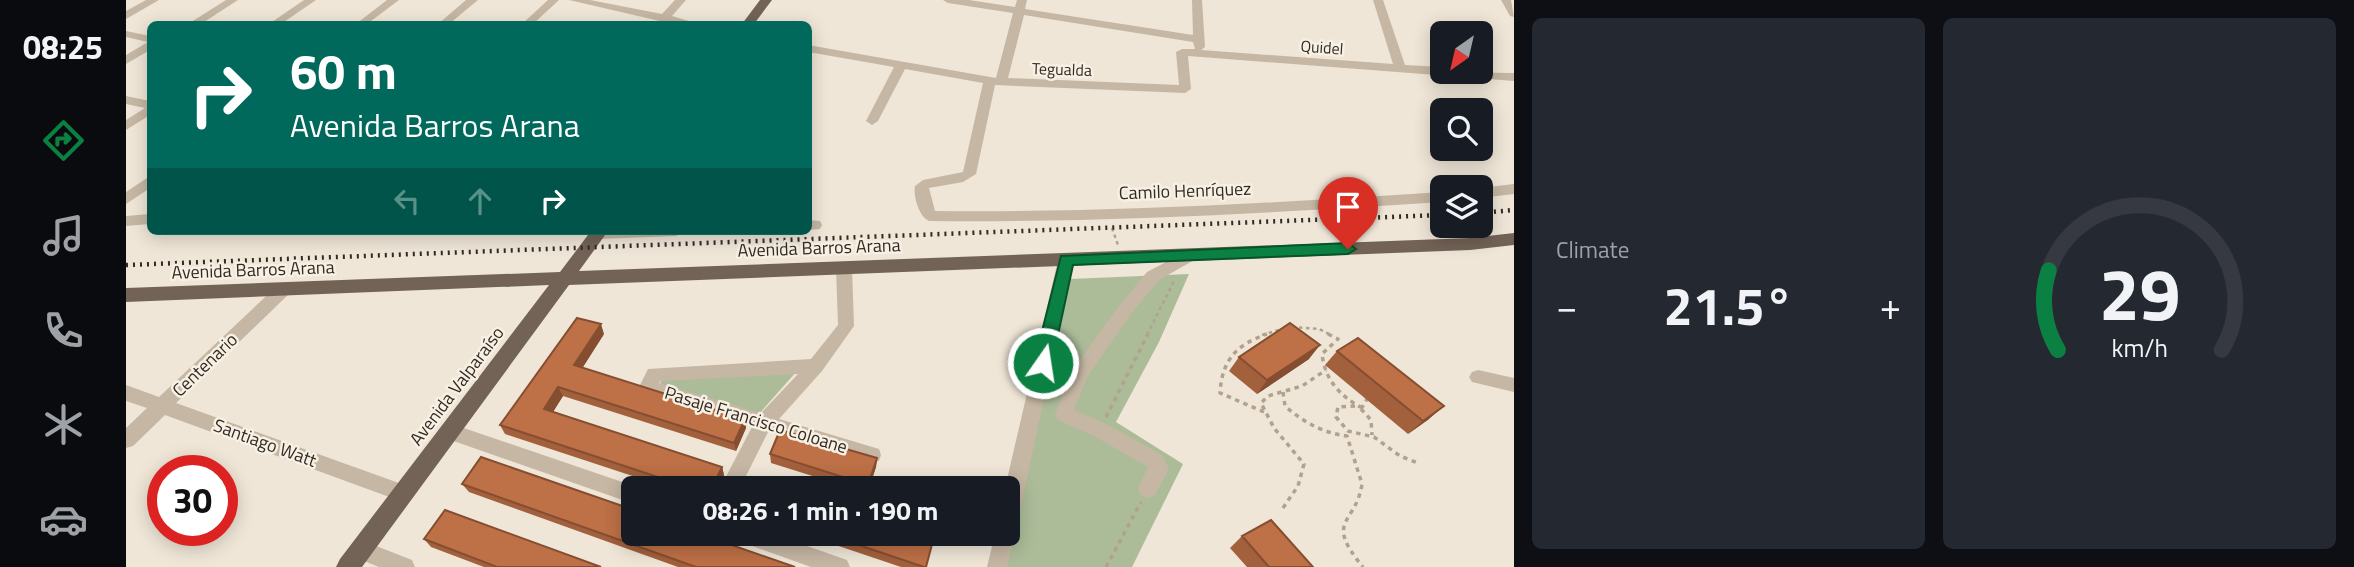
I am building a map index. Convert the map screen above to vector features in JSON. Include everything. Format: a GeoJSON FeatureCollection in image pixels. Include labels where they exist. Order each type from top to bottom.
{"type":"FeatureCollection","features":[{"type":"Feature","properties":{"kind":"main road"},"geometry":{"type":"LineString","coordinates":[[750,21],[766,0]]}},
{"type":"Feature","properties":{"kind":"main road","name":"Avenida Valparaíso"},"geometry":{"type":"LineString","coordinates":[[355,559],[597,235]]}},
{"type":"Feature","properties":{"kind":"main road","name":"Avenida Barros Arana"},"geometry":{"type":"LineString","coordinates":[[126,295],[1470,244],[1514,239]]}},
{"type":"Feature","properties":{"kind":"street"},"geometry":{"type":"LineString","coordinates":[[126,16],[154,0]]}},
{"type":"Feature","properties":{"kind":"street"},"geometry":{"type":"LineString","coordinates":[[199,21],[233,0]]}},
{"type":"Feature","properties":{"kind":"street"},"geometry":{"type":"LineString","coordinates":[[279,21],[311,0]]}},
{"type":"Feature","properties":{"kind":"street"},"geometry":{"type":"LineString","coordinates":[[364,21],[394,0]]}},
{"type":"Feature","properties":{"kind":"street"},"geometry":{"type":"LineString","coordinates":[[447,21],[473,0]]}},
{"type":"Feature","properties":{"kind":"street"},"geometry":{"type":"LineString","coordinates":[[530,21],[554,0]]}},
{"type":"Feature","properties":{"kind":"street"},"geometry":{"type":"LineString","coordinates":[[574,0],[676,21]]}},
{"type":"Feature","properties":{"kind":"street"},"geometry":{"type":"LineString","coordinates":[[626,11],[637,0]]}},
{"type":"Feature","properties":{"kind":"street"},"geometry":{"type":"LineString","coordinates":[[664,19],[681,0]]}},
{"type":"Feature","properties":{"kind":"street"},"geometry":{"type":"LineString","coordinates":[[948,0],[1021,6],[1198,38]]}},
{"type":"Feature","properties":{"kind":"street"},"geometry":{"type":"LineString","coordinates":[[1197,0],[1199,53]]}},
{"type":"Feature","properties":{"kind":"street"},"geometry":{"type":"LineString","coordinates":[[1378,0],[1400,68]]}},
{"type":"Feature","properties":{"kind":"street"},"geometry":{"type":"LineString","coordinates":[[1506,0],[1514,14]]}},
{"type":"Feature","properties":{"kind":"street"},"geometry":{"type":"LineString","coordinates":[[996,81],[1021,6]]}},
{"type":"Feature","properties":{"kind":"street"},"geometry":{"type":"LineString","coordinates":[[126,34],[147,39]]}},
{"type":"Feature","properties":{"kind":"street"},"geometry":{"type":"LineString","coordinates":[[126,60],[147,47]]}},
{"type":"Feature","properties":{"kind":"street","name":"Tegualda"},"geometry":{"type":"LineString","coordinates":[[812,49],[996,81],[1185,89],[1182,52]]}},
{"type":"Feature","properties":{"kind":"street","name":"Quidel"},"geometry":{"type":"LineString","coordinates":[[1182,52],[1430,70]]}},
{"type":"Feature","properties":{"kind":"street"},"geometry":{"type":"LineString","coordinates":[[872,121],[901,65]]}},
{"type":"Feature","properties":{"kind":"street"},"geometry":{"type":"LineString","coordinates":[[1493,75],[1514,77]]}},
{"type":"Feature","properties":{"kind":"street","name":"Camilo Henríquez"},"geometry":{"type":"LineString","coordinates":[[996,81],[969,174],[961,179],[930,181],[922,186],[921,192],[929,216],[1007,217],[1256,209],[1430,198]]}},
{"type":"Feature","properties":{"kind":"street"},"geometry":{"type":"LineString","coordinates":[[126,100],[147,107]]}},
{"type":"Feature","properties":{"kind":"street"},"geometry":{"type":"LineString","coordinates":[[126,126],[147,110]]}},
{"type":"Feature","properties":{"kind":"street"},"geometry":{"type":"LineString","coordinates":[[126,199],[147,183]]}},
{"type":"Feature","properties":{"kind":"street"},"geometry":{"type":"LineString","coordinates":[[1493,191],[1514,189]]}},
{"type":"Feature","properties":{"kind":"street"},"geometry":{"type":"LineString","coordinates":[[126,221],[147,219]]}},
{"type":"Feature","properties":{"kind":"street"},"geometry":{"type":"LineString","coordinates":[[1148,489],[1159,466],[1100,430],[1064,414],[1079,374],[1153,276],[1191,255]]}},
{"type":"Feature","properties":{"kind":"street"},"geometry":{"type":"LineString","coordinates":[[1018,476],[1066,260]]}},
{"type":"Feature","properties":{"kind":"street"},"geometry":{"type":"LineString","coordinates":[[736,476],[764,422],[816,366],[846,326],[844,268]]}},
{"type":"Feature","properties":{"kind":"street","name":"Centenario"},"geometry":{"type":"LineString","coordinates":[[126,440],[284,289]]}},
{"type":"Feature","properties":{"kind":"street","name":"Pasaje Francisco Coloane"},"geometry":{"type":"LineString","coordinates":[[816,366],[654,374],[648,387],[872,455]]}},
{"type":"Feature","properties":{"kind":"street"},"geometry":{"type":"LineString","coordinates":[[1478,377],[1514,385]]}},
{"type":"Feature","properties":{"kind":"street","name":"Santiago Watt"},"geometry":{"type":"LineString","coordinates":[[126,393],[403,493]]}},
{"type":"Feature","properties":{"kind":"street"},"geometry":{"type":"LineString","coordinates":[[449,431],[621,491]]}},
{"type":"Feature","properties":{"kind":"street"},"geometry":{"type":"LineString","coordinates":[[779,546],[839,567]]}},
{"type":"Feature","properties":{"kind":"street"},"geometry":{"type":"LineString","coordinates":[[997,567],[1002,546]]}},
{"type":"Feature","properties":{"kind":"street"},"geometry":{"type":"LineString","coordinates":[[355,559],[405,567]]}},
{"type":"Feature","properties":{"kind":"path"},"geometry":{"type":"LineString","coordinates":[[1111,225],[1123,257]]}},
{"type":"Feature","properties":{"kind":"path"},"geometry":{"type":"LineString","coordinates":[[1100,430],[1170,288],[1191,255]]}},
{"type":"Feature","properties":{"kind":"path"},"geometry":{"type":"LineString","coordinates":[[1264,412],[1220,393],[1220,374],[1225,360],[1246,341],[1289,327],[1319,329],[1338,339],[1322,354],[1327,369],[1338,393],[1361,409],[1371,420],[1374,427],[1372,435]]}},
{"type":"Feature","properties":{"kind":"path"},"geometry":{"type":"LineString","coordinates":[[1283,508],[1298,486],[1304,464],[1264,412],[1261,403],[1264,399],[1302,386],[1327,369]]}},
{"type":"Feature","properties":{"kind":"path"},"geometry":{"type":"LineString","coordinates":[[1283,393],[1285,406],[1324,431],[1372,435],[1398,457],[1418,463]]}},
{"type":"Feature","properties":{"kind":"path"},"geometry":{"type":"LineString","coordinates":[[1361,409],[1367,399]]}},
{"type":"Feature","properties":{"kind":"path"},"geometry":{"type":"LineString","coordinates":[[1361,409],[1349,404],[1338,407],[1338,421],[1348,434],[1362,483],[1361,492],[1343,528],[1344,540],[1349,552],[1363,567]]}},
{"type":"Feature","properties":{"kind":"path"},"geometry":{"type":"LineString","coordinates":[[1106,567],[1148,489]]}},
{"type":"Feature","properties":{"kind":"green space"},"geometry":{"type":"Polygon","coordinates":[[[1189,274],[1159,342],[1116,422],[1183,464],[1132,567],[999,567],[1004,546],[1020,546],[1020,478],[1035,414],[1058,340],[1070,279],[1189,274]]]}},
{"type":"Feature","properties":{"kind":"green space"},"geometry":{"type":"Polygon","coordinates":[[[797,371],[759,414],[660,382],[664,378],[797,371]]]}},
{"type":"Feature","properties":{"kind":"building"},"geometry":{"type":"Polygon","coordinates":[[[577,318],[601,324],[574,365],[745,419],[734,443],[558,387],[544,409],[722,467],[718,476],[655,476],[500,425],[577,318]]]}},
{"type":"Feature","properties":{"kind":"building"},"geometry":{"type":"Polygon","coordinates":[[[1290,323],[1320,345],[1267,380],[1239,357],[1290,323]]]}},
{"type":"Feature","properties":{"kind":"building"},"geometry":{"type":"Polygon","coordinates":[[[1358,338],[1444,406],[1423,421],[1337,351],[1358,338]]]}},
{"type":"Feature","properties":{"kind":"building"},"geometry":{"type":"Polygon","coordinates":[[[780,430],[877,458],[871,476],[840,476],[770,454],[780,430]]]}},
{"type":"Feature","properties":{"kind":"building"},"geometry":{"type":"Polygon","coordinates":[[[481,457],[621,505],[621,540],[462,484],[481,457]]]}},
{"type":"Feature","properties":{"kind":"building"},"geometry":{"type":"Polygon","coordinates":[[[445,510],[601,567],[497,567],[424,539],[445,510]]]}},
{"type":"Feature","properties":{"kind":"building"},"geometry":{"type":"Polygon","coordinates":[[[1271,520],[1313,567],[1269,567],[1242,536],[1271,520]]]}},
{"type":"Feature","properties":{"kind":"building"},"geometry":{"type":"Polygon","coordinates":[[[637,546],[735,546],[795,567],[696,567],[637,546]]]}},
{"type":"Feature","properties":{"kind":"building"},"geometry":{"type":"Polygon","coordinates":[[[862,546],[932,546],[924,567],[862,546]]]}},
{"type":"Feature","properties":{"kind":"railway"},"geometry":{"type":"LineString","coordinates":[[1493,212],[1514,210]]}},
{"type":"Feature","properties":{"kind":"railway"},"geometry":{"type":"LineString","coordinates":[[126,265],[1430,215]]}},
{"type":"Feature","properties":{"kind":"route"},"geometry":{"type":"LineString","coordinates":[[1043,363],[1066,260],[1348,249]]}}]}
